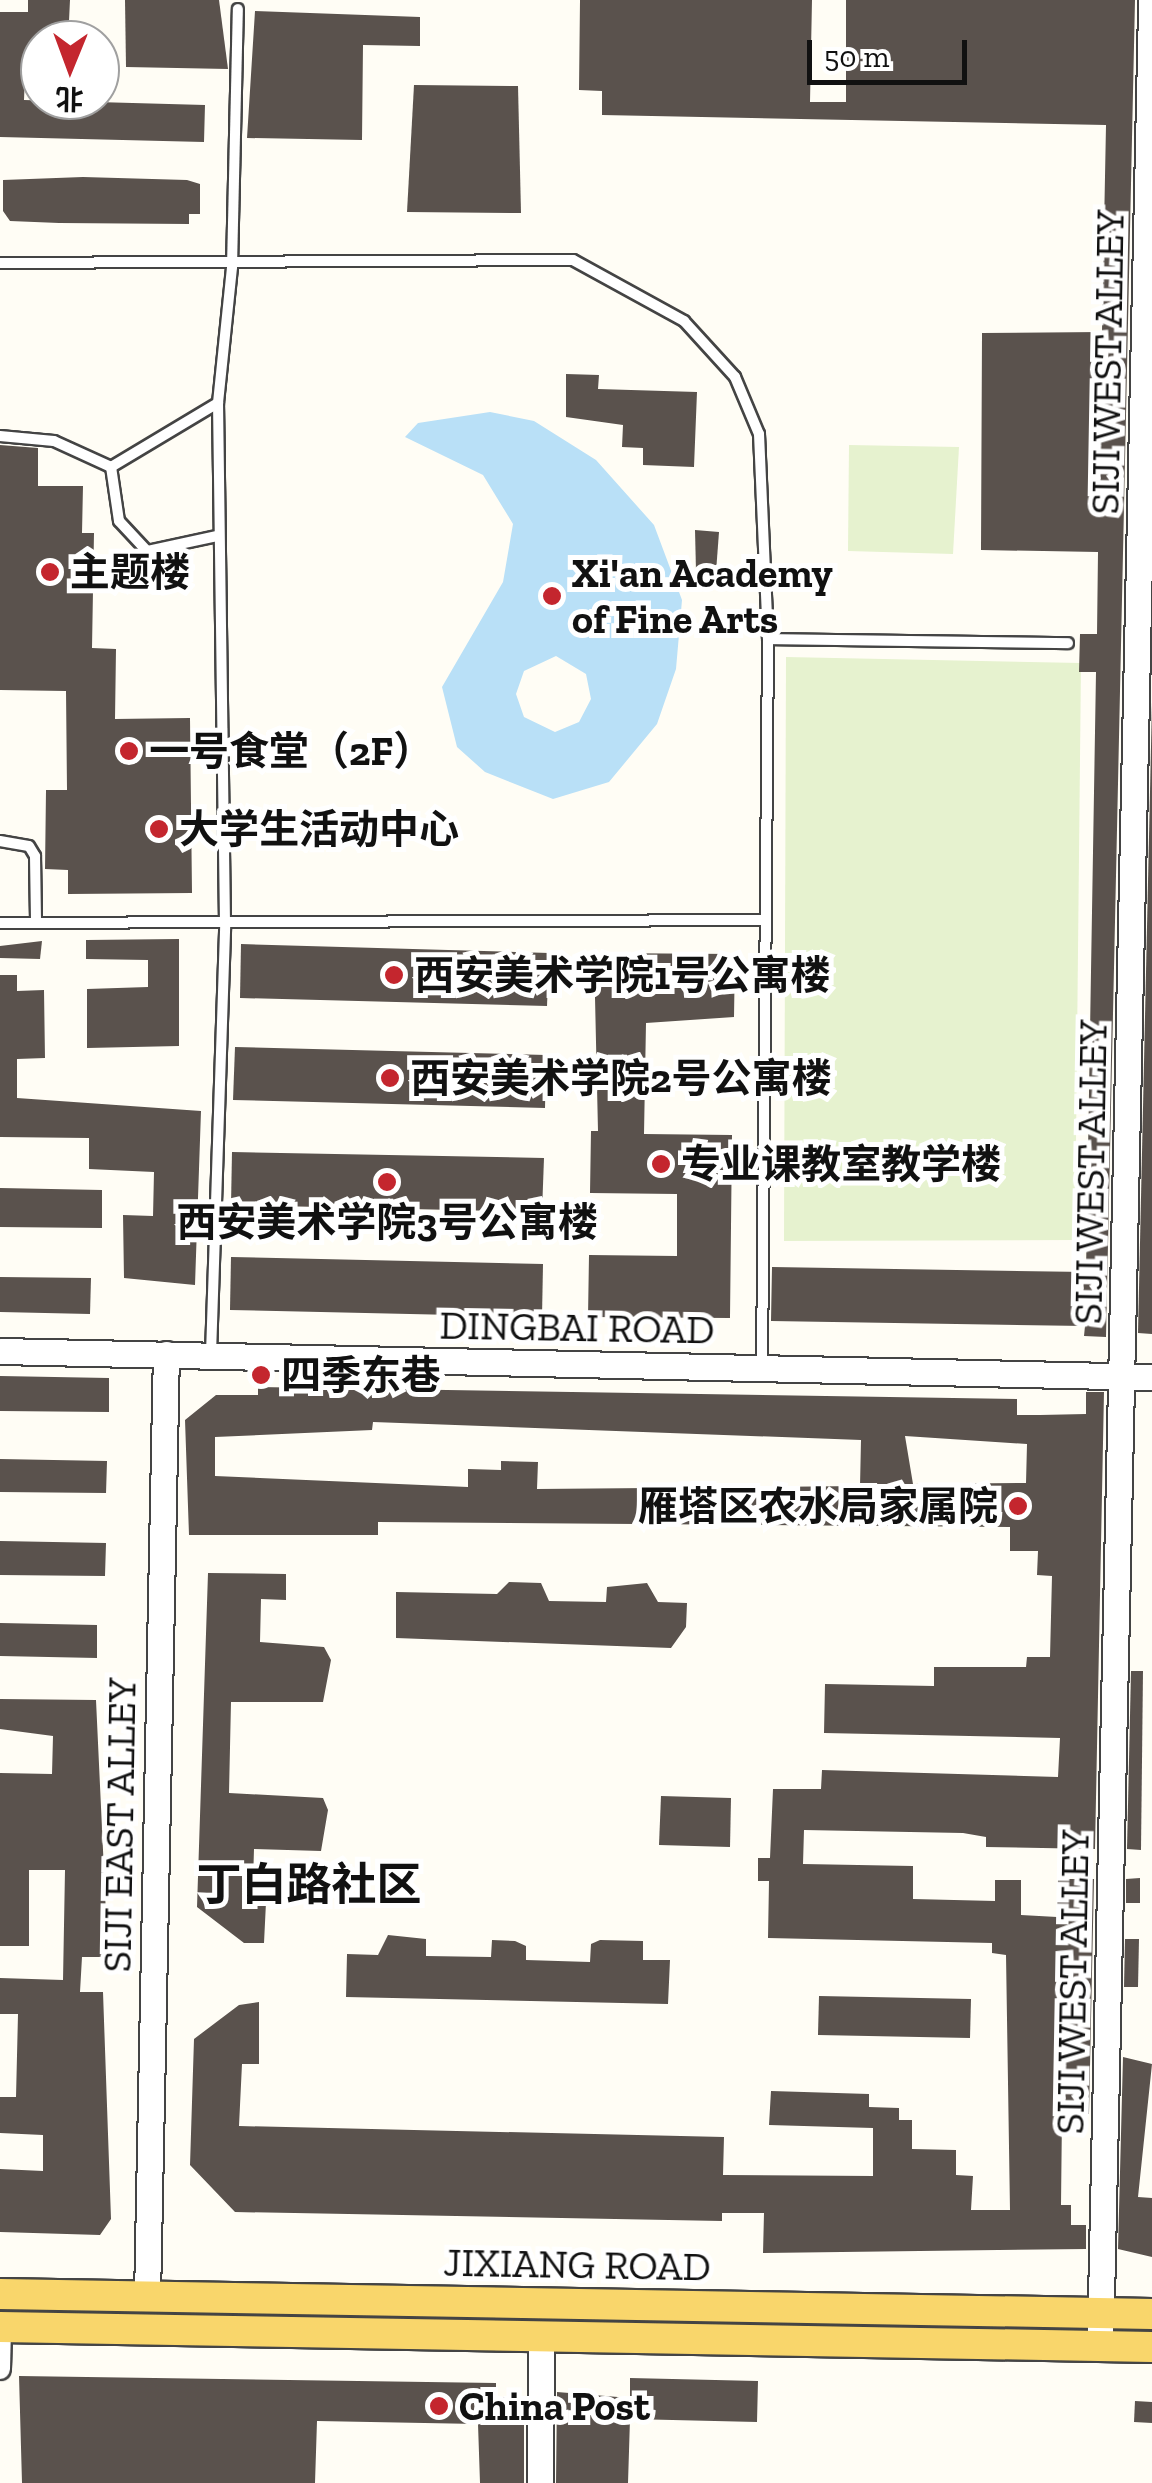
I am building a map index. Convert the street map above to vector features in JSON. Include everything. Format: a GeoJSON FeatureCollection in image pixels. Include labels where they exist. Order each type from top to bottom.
{"type":"FeatureCollection","features":[{"type":"Feature","properties":{"kind":"main road","name":"JIXIANG ROAD"},"geometry":{"type":"LineString","coordinates":[[0,2294],[1152,2314]]}},
{"type":"Feature","properties":{"kind":"main road","name":"JIXIANG ROAD"},"geometry":{"type":"LineString","coordinates":[[1,2327],[1152,2347]]}},
{"type":"Feature","properties":{"kind":"street","name":"SIJI WEST ALLEY"},"geometry":{"type":"LineString","coordinates":[[1100,2346],[1147,529],[1151,0]]}},
{"type":"Feature","properties":{"kind":"street","name":"DINGBAI ROAD"},"geometry":{"type":"LineString","coordinates":[[0,1352],[1152,1376]]}},
{"type":"Feature","properties":{"kind":"street","name":"SIJI EAST ALLEY"},"geometry":{"type":"LineString","coordinates":[[148,2297],[166,1354]]}},
{"type":"Feature","properties":{"kind":"street"},"geometry":{"type":"LineString","coordinates":[[0,2369],[1,2327]]}},
{"type":"Feature","properties":{"kind":"street"},"geometry":{"type":"LineString","coordinates":[[540,2483],[541,2337]]}},
{"type":"Feature","properties":{"kind":"lane"},"geometry":{"type":"LineString","coordinates":[[210,1355],[225,923],[218,404],[232,266],[238,9]]}},
{"type":"Feature","properties":{"kind":"lane"},"geometry":{"type":"LineString","coordinates":[[0,263],[232,266],[573,260],[684,321],[735,377],[759,434],[768,640],[762,1369]]}},
{"type":"Feature","properties":{"kind":"lane"},"geometry":{"type":"LineString","coordinates":[[111,467],[218,404]]}},
{"type":"Feature","properties":{"kind":"lane"},"geometry":{"type":"LineString","coordinates":[[0,436],[54,442],[111,467]]}},
{"type":"Feature","properties":{"kind":"lane"},"geometry":{"type":"LineString","coordinates":[[111,467],[118,522],[147,552],[217,536]]}},
{"type":"Feature","properties":{"kind":"lane"},"geometry":{"type":"LineString","coordinates":[[768,640],[1068,642]]}},
{"type":"Feature","properties":{"kind":"lane"},"geometry":{"type":"LineString","coordinates":[[0,841],[29,846],[35,856],[36,923]]}},
{"type":"Feature","properties":{"kind":"lane"},"geometry":{"type":"LineString","coordinates":[[0,923],[766,920]]}},
{"type":"Feature","properties":{"kind":"green space"},"geometry":{"type":"Polygon","coordinates":[[[849,445],[959,447],[953,554],[848,551],[849,445]]]}},
{"type":"Feature","properties":{"kind":"green space"},"geometry":{"type":"Polygon","coordinates":[[[786,657],[1081,663],[1075,1240],[784,1241],[786,657]]]}},
{"type":"Feature","properties":{"kind":"water"},"geometry":{"type":"Polygon","coordinates":[[[490,412],[534,421],[596,460],[654,525],[682,600],[676,669],[657,724],[609,782],[553,799],[485,772],[457,747],[442,687],[503,582],[513,524],[483,475],[405,437],[418,423],[490,412]],[[556,656],[524,671],[516,694],[524,717],[555,732],[579,722],[591,699],[586,674],[556,656]]]}},
{"type":"Feature","properties":{"kind":"building"},"geometry":{"type":"Polygon","coordinates":[[[28,0],[70,0],[69,20],[20,20],[20,120],[120,120],[120,103],[205,105],[204,142],[0,137],[0,12],[28,12],[28,0]]]}},
{"type":"Feature","properties":{"kind":"building"},"geometry":{"type":"Polygon","coordinates":[[[125,0],[219,0],[228,69],[126,67],[125,0]]]}},
{"type":"Feature","properties":{"kind":"building"},"geometry":{"type":"Polygon","coordinates":[[[580,0],[812,0],[810,102],[846,102],[846,0],[1135,0],[1106,1337],[1084,1336],[1085,1326],[771,1321],[772,1267],[1086,1272],[1096,672],[1079,672],[1080,634],[1097,634],[1098,552],[981,550],[982,333],[1102,332],[1106,125],[602,115],[602,91],[579,90],[580,0]]]}},
{"type":"Feature","properties":{"kind":"building"},"geometry":{"type":"Polygon","coordinates":[[[255,11],[420,17],[420,46],[363,45],[362,140],[247,138],[255,11]]]}},
{"type":"Feature","properties":{"kind":"building"},"geometry":{"type":"Polygon","coordinates":[[[414,85],[518,86],[521,213],[407,212],[414,85]]]}},
{"type":"Feature","properties":{"kind":"building"},"geometry":{"type":"Polygon","coordinates":[[[3,180],[187,180],[200,184],[200,214],[189,214],[189,224],[59,223],[10,221],[3,211],[3,180]]]}},
{"type":"Feature","properties":{"kind":"building"},"geometry":{"type":"Polygon","coordinates":[[[566,374],[599,375],[598,389],[697,392],[694,467],[643,465],[643,448],[622,447],[623,425],[566,417],[566,374]]]}},
{"type":"Feature","properties":{"kind":"building"},"geometry":{"type":"Polygon","coordinates":[[[0,445],[38,448],[38,486],[83,486],[82,533],[94,533],[92,648],[116,649],[115,719],[190,718],[192,893],[68,894],[68,870],[45,869],[46,790],[67,790],[66,691],[0,690],[0,445]]]}},
{"type":"Feature","properties":{"kind":"building"},"geometry":{"type":"Polygon","coordinates":[[[695,530],[719,532],[716,572],[696,571],[695,530]]]}},
{"type":"Feature","properties":{"kind":"building"},"geometry":{"type":"Polygon","coordinates":[[[1152,702],[1152,1334],[1138,1333],[1152,702]]]}},
{"type":"Feature","properties":{"kind":"building"},"geometry":{"type":"Polygon","coordinates":[[[179,939],[179,1046],[87,1048],[87,989],[148,987],[148,960],[86,959],[86,940],[179,939]]]}},
{"type":"Feature","properties":{"kind":"building"},"geometry":{"type":"Polygon","coordinates":[[[42,941],[40,959],[0,958],[0,946],[42,941]]]}},
{"type":"Feature","properties":{"kind":"building","name":"西安美术学院1号公寓楼"},"geometry":{"type":"Polygon","coordinates":[[[241,944],[549,953],[547,1006],[240,998],[241,944]]]}},
{"type":"Feature","properties":{"kind":"building","name":"专业课教室教学楼"},"geometry":{"type":"Polygon","coordinates":[[[594,953],[735,954],[734,1017],[646,1023],[644,1134],[732,1135],[730,1318],[588,1317],[589,1255],[677,1256],[677,1194],[590,1193],[591,1131],[598,1131],[594,953]]]}},
{"type":"Feature","properties":{"kind":"building"},"geometry":{"type":"Polygon","coordinates":[[[0,975],[17,975],[17,991],[44,990],[45,1058],[17,1059],[17,1098],[201,1111],[195,1285],[124,1278],[123,1215],[153,1216],[154,1172],[89,1169],[89,1138],[0,1137],[0,975]]]}},
{"type":"Feature","properties":{"kind":"building","name":"西安美术学院2号公寓楼"},"geometry":{"type":"Polygon","coordinates":[[[235,1047],[546,1055],[545,1108],[233,1100],[235,1047]]]}},
{"type":"Feature","properties":{"kind":"building","name":"西安美术学院3号公寓楼"},"geometry":{"type":"Polygon","coordinates":[[[232,1152],[544,1158],[542,1212],[231,1205],[232,1152]]]}},
{"type":"Feature","properties":{"kind":"building"},"geometry":{"type":"Polygon","coordinates":[[[0,1188],[102,1190],[102,1228],[0,1227],[0,1188]]]}},
{"type":"Feature","properties":{"kind":"building"},"geometry":{"type":"Polygon","coordinates":[[[231,1257],[543,1264],[542,1317],[230,1310],[231,1257]]]}},
{"type":"Feature","properties":{"kind":"building"},"geometry":{"type":"Polygon","coordinates":[[[0,1277],[91,1278],[90,1314],[0,1312],[0,1277]]]}},
{"type":"Feature","properties":{"kind":"building"},"geometry":{"type":"Polygon","coordinates":[[[0,1376],[109,1378],[109,1412],[0,1411],[0,1376]]]}},
{"type":"Feature","properties":{"kind":"building"},"geometry":{"type":"Polygon","coordinates":[[[258,1387],[1017,1399],[1017,1415],[1040,1415],[1086,1414],[1086,1392],[1104,1392],[1095,1849],[986,1847],[986,1837],[963,1833],[804,1830],[803,1864],[913,1866],[913,1899],[995,1901],[995,1880],[1021,1880],[1021,1915],[1057,1917],[1058,1879],[1094,1879],[1089,2114],[1062,2114],[1061,2205],[1071,2205],[1071,2225],[1086,2225],[1086,2249],[763,2253],[764,2213],[722,2213],[722,2221],[235,2212],[190,2165],[194,2039],[239,2005],[259,2002],[259,2064],[242,2064],[239,2126],[724,2137],[723,2175],[873,2176],[873,2128],[769,2125],[771,2091],[869,2094],[869,2107],[899,2108],[899,2120],[912,2120],[912,2149],[956,2150],[956,2175],[973,2176],[971,2210],[1010,2210],[1006,1955],[992,1953],[992,1943],[768,1938],[769,1881],[758,1881],[758,1858],[770,1858],[773,1789],[821,1789],[822,1770],[1058,1777],[1060,1738],[824,1733],[825,1684],[934,1686],[934,1667],[1026,1667],[1027,1657],[1050,1657],[1052,1576],[1037,1575],[1038,1551],[1010,1551],[1010,1527],[378,1522],[378,1535],[189,1535],[185,1420],[216,1395],[258,1395],[258,1387]],[[373,1422],[372,1430],[215,1437],[215,1476],[468,1487],[468,1469],[501,1470],[501,1461],[538,1462],[537,1489],[860,1486],[861,1440],[373,1422]],[[905,1436],[913,1484],[1026,1483],[1027,1444],[905,1436]]]}},
{"type":"Feature","properties":{"kind":"building"},"geometry":{"type":"Polygon","coordinates":[[[0,1459],[107,1461],[106,1493],[0,1492],[0,1459]]]}},
{"type":"Feature","properties":{"kind":"building"},"geometry":{"type":"Polygon","coordinates":[[[0,1541],[106,1543],[105,1576],[0,1575],[0,1541]]]}},
{"type":"Feature","properties":{"kind":"building"},"geometry":{"type":"Polygon","coordinates":[[[208,1573],[286,1574],[286,1600],[261,1599],[260,1642],[324,1647],[331,1660],[323,1702],[231,1702],[229,1793],[323,1798],[328,1810],[321,1851],[254,1849],[253,1882],[267,1882],[264,1943],[244,1943],[197,1907],[208,1573]]]}},
{"type":"Feature","properties":{"kind":"building"},"geometry":{"type":"Polygon","coordinates":[[[509,1582],[541,1583],[549,1601],[606,1602],[607,1587],[647,1583],[658,1602],[687,1603],[686,1627],[671,1648],[396,1638],[396,1592],[497,1594],[509,1582]]]}},
{"type":"Feature","properties":{"kind":"building"},"geometry":{"type":"Polygon","coordinates":[[[0,1623],[97,1625],[97,1658],[0,1656],[0,1623]]]}},
{"type":"Feature","properties":{"kind":"building"},"geometry":{"type":"Polygon","coordinates":[[[1131,1671],[1143,1671],[1141,1850],[1127,1849],[1131,1671]]]}},
{"type":"Feature","properties":{"kind":"building"},"geometry":{"type":"Polygon","coordinates":[[[0,1699],[96,1700],[108,1957],[82,1957],[80,1992],[103,1992],[111,2219],[100,2235],[0,2232],[0,2169],[43,2171],[43,2135],[0,2133],[0,2097],[16,2097],[18,2014],[0,2014],[0,1978],[63,1980],[65,1870],[29,1870],[29,1946],[0,1946],[0,1773],[52,1774],[53,1736],[0,1729],[0,1699]]]}},
{"type":"Feature","properties":{"kind":"building"},"geometry":{"type":"Polygon","coordinates":[[[661,1796],[731,1798],[730,1847],[659,1845],[661,1796]]]}},
{"type":"Feature","properties":{"kind":"building"},"geometry":{"type":"Polygon","coordinates":[[[1140,1878],[1140,1903],[1126,1903],[1126,1879],[1140,1878]]]}},
{"type":"Feature","properties":{"kind":"building"},"geometry":{"type":"Polygon","coordinates":[[[388,1935],[426,1939],[426,1956],[491,1957],[492,1940],[515,1941],[526,1946],[526,1960],[590,1962],[591,1944],[600,1940],[643,1941],[643,1960],[670,1960],[668,2004],[346,1997],[347,1954],[378,1955],[388,1935]]]}},
{"type":"Feature","properties":{"kind":"building"},"geometry":{"type":"Polygon","coordinates":[[[1125,1939],[1139,1939],[1138,1987],[1124,1987],[1125,1939]]]}},
{"type":"Feature","properties":{"kind":"building"},"geometry":{"type":"Polygon","coordinates":[[[819,1996],[971,1999],[970,2038],[818,2035],[819,1996]]]}},
{"type":"Feature","properties":{"kind":"building"},"geometry":{"type":"Polygon","coordinates":[[[1123,2057],[1152,2064],[1138,2197],[1152,2198],[1152,2257],[1118,2249],[1123,2057]]]}},
{"type":"Feature","properties":{"kind":"building"},"geometry":{"type":"Polygon","coordinates":[[[19,2376],[496,2383],[496,2397],[524,2397],[524,2483],[480,2483],[478,2424],[317,2421],[315,2483],[22,2483],[19,2376]]]}},
{"type":"Feature","properties":{"kind":"building"},"geometry":{"type":"Polygon","coordinates":[[[630,2378],[758,2381],[757,2422],[630,2419],[628,2483],[556,2483],[557,2392],[630,2398],[630,2378]]]}},
{"type":"Feature","properties":{"kind":"building"},"geometry":{"type":"Polygon","coordinates":[[[1135,2401],[1152,2402],[1152,2423],[1134,2422],[1135,2401]]]}},
{"type":"Feature","properties":{"kind":"place","name":"主题楼"},"geometry":{"type":"Point","coordinates":[50,572]}},
{"type":"Feature","properties":{"kind":"place","name":"Xi'an Academy of Fine Arts"},"geometry":{"type":"Point","coordinates":[552,596]}},
{"type":"Feature","properties":{"kind":"place","name":"一号食堂（2F）"},"geometry":{"type":"Point","coordinates":[129,751]}},
{"type":"Feature","properties":{"kind":"place","name":"大学生活动中心"},"geometry":{"type":"Point","coordinates":[159,829]}},
{"type":"Feature","properties":{"kind":"place","name":"西安美术学院1号公寓楼"},"geometry":{"type":"Point","coordinates":[394,975]}},
{"type":"Feature","properties":{"kind":"place","name":"西安美术学院2号公寓楼"},"geometry":{"type":"Point","coordinates":[390,1078]}},
{"type":"Feature","properties":{"kind":"place","name":"专业课教室教学楼"},"geometry":{"type":"Point","coordinates":[661,1164]}},
{"type":"Feature","properties":{"kind":"place","name":"西安美术学院3号公寓楼"},"geometry":{"type":"Point","coordinates":[387,1182]}},
{"type":"Feature","properties":{"kind":"place","name":"四季东巷"},"geometry":{"type":"Point","coordinates":[261,1375]}},
{"type":"Feature","properties":{"kind":"place","name":"雁塔区农水局家属院"},"geometry":{"type":"Point","coordinates":[1018,1506]}},
{"type":"Feature","properties":{"kind":"place","name":"China Post"},"geometry":{"type":"Point","coordinates":[439,2406]}},
{"type":"Feature","properties":{"kind":"district","name":"丁白路社区"},"geometry":{"type":"Point","coordinates":[309,1886]}}]}
